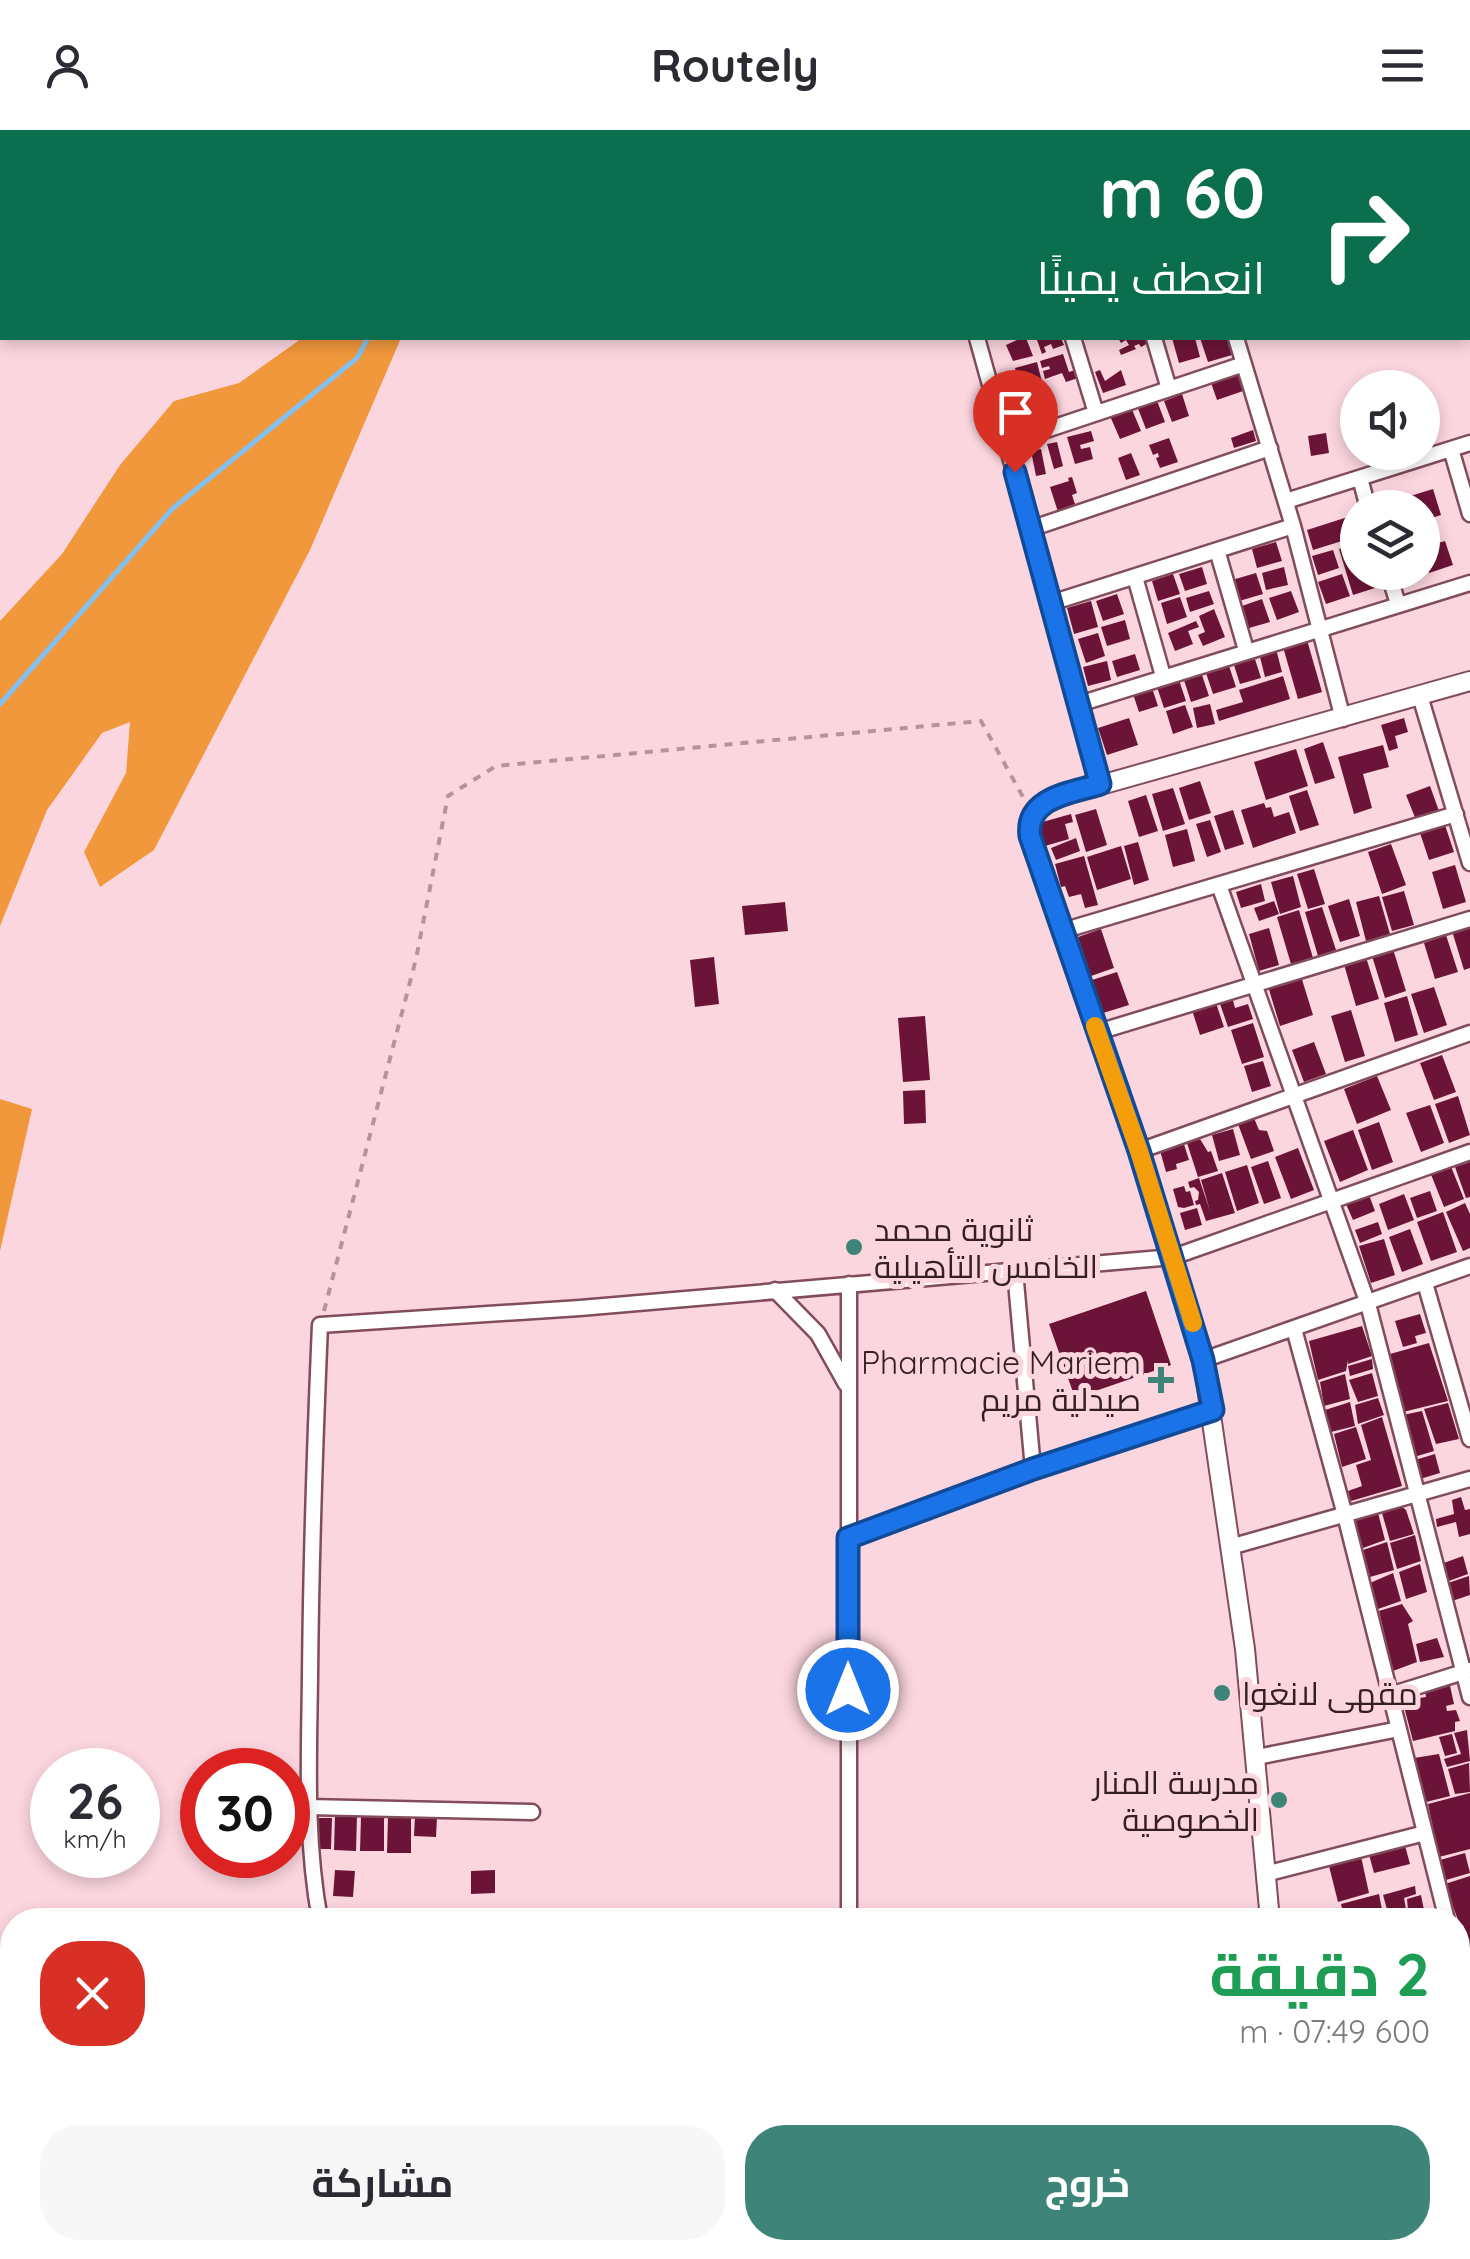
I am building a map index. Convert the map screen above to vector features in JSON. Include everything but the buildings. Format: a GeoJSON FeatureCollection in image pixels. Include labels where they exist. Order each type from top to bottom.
{"type":"FeatureCollection","features":[{"type":"Feature","properties":{"kind":"street"},"geometry":{"type":"LineString","coordinates":[[978,340],[1100,784]]}},
{"type":"Feature","properties":{"kind":"street"},"geometry":{"type":"LineString","coordinates":[[1074,340],[1096,413]]}},
{"type":"Feature","properties":{"kind":"street"},"geometry":{"type":"LineString","coordinates":[[1155,340],[1170,388]]}},
{"type":"Feature","properties":{"kind":"street"},"geometry":{"type":"LineString","coordinates":[[1237,340],[1286,501],[1343,719]]}},
{"type":"Feature","properties":{"kind":"street"},"geometry":{"type":"LineString","coordinates":[[1007,442],[1244,364]]}},
{"type":"Feature","properties":{"kind":"street"},"geometry":{"type":"LineString","coordinates":[[1286,501],[1470,442]]}},
{"type":"Feature","properties":{"kind":"street"},"geometry":{"type":"LineString","coordinates":[[1030,529],[1270,448]]}},
{"type":"Feature","properties":{"kind":"street"},"geometry":{"type":"LineString","coordinates":[[1451,449],[1470,514]]}},
{"type":"Feature","properties":{"kind":"street"},"geometry":{"type":"LineString","coordinates":[[1360,478],[1363,490]]}},
{"type":"Feature","properties":{"kind":"street"},"geometry":{"type":"LineString","coordinates":[[1051,602],[1293,526]]}},
{"type":"Feature","properties":{"kind":"street"},"geometry":{"type":"LineString","coordinates":[[1217,550],[1246,650]]}},
{"type":"Feature","properties":{"kind":"street"},"geometry":{"type":"LineString","coordinates":[[1135,577],[1163,676]]}},
{"type":"Feature","properties":{"kind":"street"},"geometry":{"type":"LineString","coordinates":[[1079,704],[1470,582]]}},
{"type":"Feature","properties":{"kind":"street"},"geometry":{"type":"LineString","coordinates":[[1394,590],[1398,604]]}},
{"type":"Feature","properties":{"kind":"street"},"geometry":{"type":"LineString","coordinates":[[1269,1908],[1257,1757],[1213,1410],[1203,1360],[1139,1151],[1030,836],[1032,814],[1044,802],[1100,784],[1343,719],[1470,680]]}},
{"type":"Feature","properties":{"kind":"street"},"geometry":{"type":"LineString","coordinates":[[1420,696],[1466,835],[1470,862]]}},
{"type":"Feature","properties":{"kind":"street"},"geometry":{"type":"LineString","coordinates":[[1062,931],[1456,814]]}},
{"type":"Feature","properties":{"kind":"street"},"geometry":{"type":"LineString","coordinates":[[1219,885],[1368,1304],[1467,1671],[1470,1697]]}},
{"type":"Feature","properties":{"kind":"street"},"geometry":{"type":"LineString","coordinates":[[1098,1032],[1470,919]]}},
{"type":"Feature","properties":{"kind":"street"},"geometry":{"type":"LineString","coordinates":[[1139,1151],[1470,1033]]}},
{"type":"Feature","properties":{"kind":"street"},"geometry":{"type":"LineString","coordinates":[[309,1748],[312,1510],[320,1325],[580,1308],[1173,1257],[1470,1152]]}},
{"type":"Feature","properties":{"kind":"street"},"geometry":{"type":"LineString","coordinates":[[1203,1360],[1470,1266]]}},
{"type":"Feature","properties":{"kind":"street"},"geometry":{"type":"LineString","coordinates":[[1015,1271],[1033,1469]]}},
{"type":"Feature","properties":{"kind":"street"},"geometry":{"type":"LineString","coordinates":[[849,1284],[849,1908]]}},
{"type":"Feature","properties":{"kind":"street"},"geometry":{"type":"LineString","coordinates":[[1425,1284],[1470,1439]]}},
{"type":"Feature","properties":{"kind":"street"},"geometry":{"type":"LineString","coordinates":[[775,1290],[818,1334],[848,1387]]}},
{"type":"Feature","properties":{"kind":"street"},"geometry":{"type":"LineString","coordinates":[[1294,1330],[1346,1514],[1444,1908]]}},
{"type":"Feature","properties":{"kind":"street"},"geometry":{"type":"LineString","coordinates":[[848,1538],[1033,1469],[1213,1410]]}},
{"type":"Feature","properties":{"kind":"street"},"geometry":{"type":"LineString","coordinates":[[1230,1548],[1470,1479]]}},
{"type":"Feature","properties":{"kind":"street"},"geometry":{"type":"LineString","coordinates":[[1390,1695],[1467,1671]]}},
{"type":"Feature","properties":{"kind":"street"},"geometry":{"type":"LineString","coordinates":[[1257,1757],[1398,1729]]}},
{"type":"Feature","properties":{"kind":"street"},"geometry":{"type":"LineString","coordinates":[[310,1806],[532,1812]]}},
{"type":"Feature","properties":{"kind":"street"},"geometry":{"type":"LineString","coordinates":[[1265,1874],[1425,1833]]}},
{"type":"Feature","properties":{"kind":"street"},"geometry":{"type":"LineString","coordinates":[[310,1866],[318,1908]]}},
{"type":"Feature","properties":{"kind":"path"},"geometry":{"type":"LineString","coordinates":[[320,1325],[416,958],[448,796],[496,766],[981,721],[1032,814]]}},
{"type":"Feature","properties":{"kind":"shaded area"},"geometry":{"type":"Polygon","coordinates":[[[400,340],[310,550],[154,850],[100,887],[84,852],[126,773],[130,722],[102,733],[47,810],[0,926],[0,621],[62,554],[120,465],[174,401],[239,383],[298,341],[400,340]]]}},
{"type":"Feature","properties":{"kind":"shaded area"},"geometry":{"type":"Polygon","coordinates":[[[0,1099],[32,1109],[0,1251],[0,1099]]]}},
{"type":"Feature","properties":{"kind":"waterway"},"geometry":{"type":"LineString","coordinates":[[0,704],[172,509],[357,358],[367,340]]}},
{"type":"Feature","properties":{"kind":"slow traffic"},"geometry":{"type":"LineString","coordinates":[[1095,1026],[1193,1323]]}},
{"type":"Feature","properties":{"kind":"place","name":"ثانوية محمد الخامس التأهيلية"},"geometry":{"type":"Point","coordinates":[854,1247]}},
{"type":"Feature","properties":{"kind":"place","name":"Pharmacie Mariem صيدلية مريم"},"geometry":{"type":"Point","coordinates":[1161,1380]}},
{"type":"Feature","properties":{"kind":"place","name":"مقهى لانغوا"},"geometry":{"type":"Point","coordinates":[1222,1693]}},
{"type":"Feature","properties":{"kind":"place","name":"مدرسة المنار الخصوصية"},"geometry":{"type":"Point","coordinates":[1279,1800]}},
{"type":"Feature","properties":{"kind":"route"},"geometry":{"type":"LineString","coordinates":[[848,1690],[848,1538],[1033,1469],[1213,1410],[1173,1257],[1028,828],[1032,814],[1044,802],[1100,784],[1015,472]]}}]}
